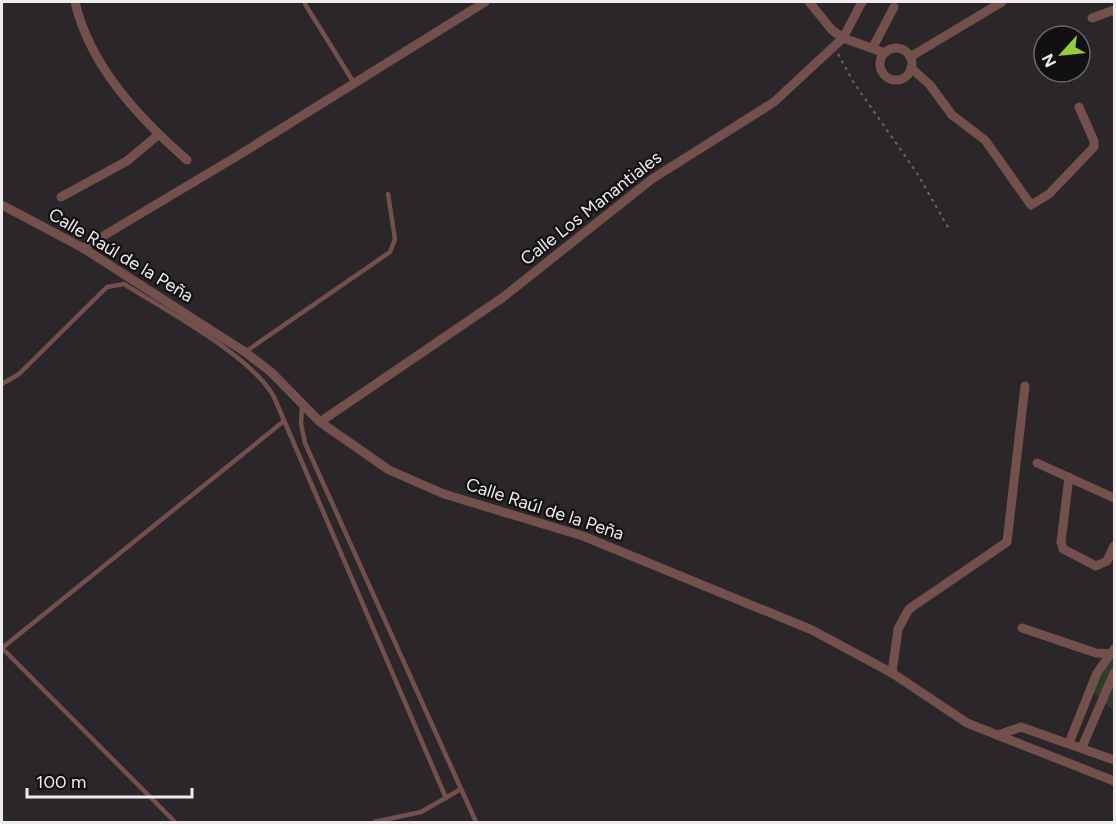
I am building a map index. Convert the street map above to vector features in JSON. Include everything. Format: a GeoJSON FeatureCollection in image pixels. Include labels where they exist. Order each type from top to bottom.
{"type":"FeatureCollection","features":[{"type":"Feature","properties":{"kind":"street"},"geometry":{"type":"LineString","coordinates":[[75,2],[88,44],[127,100],[158,135],[187,160]]}},
{"type":"Feature","properties":{"kind":"street"},"geometry":{"type":"LineString","coordinates":[[83,248],[485,2]]}},
{"type":"Feature","properties":{"kind":"street"},"geometry":{"type":"LineString","coordinates":[[808,2],[832,30],[843,39],[873,47],[885,53]]}},
{"type":"Feature","properties":{"kind":"street","name":"Calle Los Manantiales"},"geometry":{"type":"LineString","coordinates":[[320,422],[502,298],[652,179],[758,114],[843,39],[862,2]]}},
{"type":"Feature","properties":{"kind":"street"},"geometry":{"type":"LineString","coordinates":[[910,57],[1002,2]]}},
{"type":"Feature","properties":{"kind":"street"},"geometry":{"type":"LineString","coordinates":[[873,47],[894,7]]}},
{"type":"Feature","properties":{"kind":"street"},"geometry":{"type":"LineString","coordinates":[[1092,18],[1114,10]]}},
{"type":"Feature","properties":{"kind":"street"},"geometry":{"type":"LineString","coordinates":[[911,68],[903,78],[891,79],[886,76],[880,65],[885,53],[895,48],[906,52],[910,57],[911,68],[930,85],[952,115],[986,140],[1031,205],[1049,194],[1094,147],[1094,141],[1078,107]]}},
{"type":"Feature","properties":{"kind":"street"},"geometry":{"type":"LineString","coordinates":[[61,197],[127,160],[158,135]]}},
{"type":"Feature","properties":{"kind":"street","name":"Calle Raúl de la Peña"},"geometry":{"type":"LineString","coordinates":[[2,205],[83,248],[245,352],[271,372],[320,422],[389,470],[419,484],[584,536],[812,630],[892,673],[950,713],[998,735],[1114,781]]}},
{"type":"Feature","properties":{"kind":"street"},"geometry":{"type":"LineString","coordinates":[[892,673],[898,629],[909,609],[1007,542],[1025,386]]}},
{"type":"Feature","properties":{"kind":"street"},"geometry":{"type":"LineString","coordinates":[[1037,463],[1114,498]]}},
{"type":"Feature","properties":{"kind":"street"},"geometry":{"type":"LineString","coordinates":[[1069,477],[1061,542],[1063,549],[1096,566],[1107,561],[1114,546]]}},
{"type":"Feature","properties":{"kind":"street"},"geometry":{"type":"LineString","coordinates":[[1022,628],[1096,653],[1113,652]]}},
{"type":"Feature","properties":{"kind":"street"},"geometry":{"type":"LineString","coordinates":[[1069,743],[1104,663],[1113,652]]}},
{"type":"Feature","properties":{"kind":"street"},"geometry":{"type":"LineString","coordinates":[[1096,653],[1104,663],[1114,667]]}},
{"type":"Feature","properties":{"kind":"street"},"geometry":{"type":"LineString","coordinates":[[1082,747],[1114,673]]}},
{"type":"Feature","properties":{"kind":"street"},"geometry":{"type":"LineString","coordinates":[[1084,706],[1096,711]]}},
{"type":"Feature","properties":{"kind":"street"},"geometry":{"type":"LineString","coordinates":[[998,735],[1021,727],[1114,760]]}},
{"type":"Feature","properties":{"kind":"lane"},"geometry":{"type":"LineString","coordinates":[[305,4],[354,83]]}},
{"type":"Feature","properties":{"kind":"lane"},"geometry":{"type":"LineString","coordinates":[[245,352],[390,252],[395,239],[388,194]]}},
{"type":"Feature","properties":{"kind":"lane"},"geometry":{"type":"LineString","coordinates":[[2,384],[19,374],[107,287],[118,283],[124,284],[194,329],[259,374],[267,383],[284,421],[446,798]]}},
{"type":"Feature","properties":{"kind":"lane"},"geometry":{"type":"LineString","coordinates":[[302,404],[301,424],[305,443],[476,822]]}},
{"type":"Feature","properties":{"kind":"lane"},"geometry":{"type":"LineString","coordinates":[[176,822],[2,648],[284,421]]}},
{"type":"Feature","properties":{"kind":"lane"},"geometry":{"type":"LineString","coordinates":[[374,822],[410,816],[460,789]]}},
{"type":"Feature","properties":{"kind":"path"},"geometry":{"type":"LineString","coordinates":[[834,46],[854,83],[899,146],[949,229]]}},
{"type":"Feature","properties":{"kind":"green space"},"geometry":{"type":"Polygon","coordinates":[[[1114,657],[1114,711],[1090,690],[1114,657]]]}}]}
